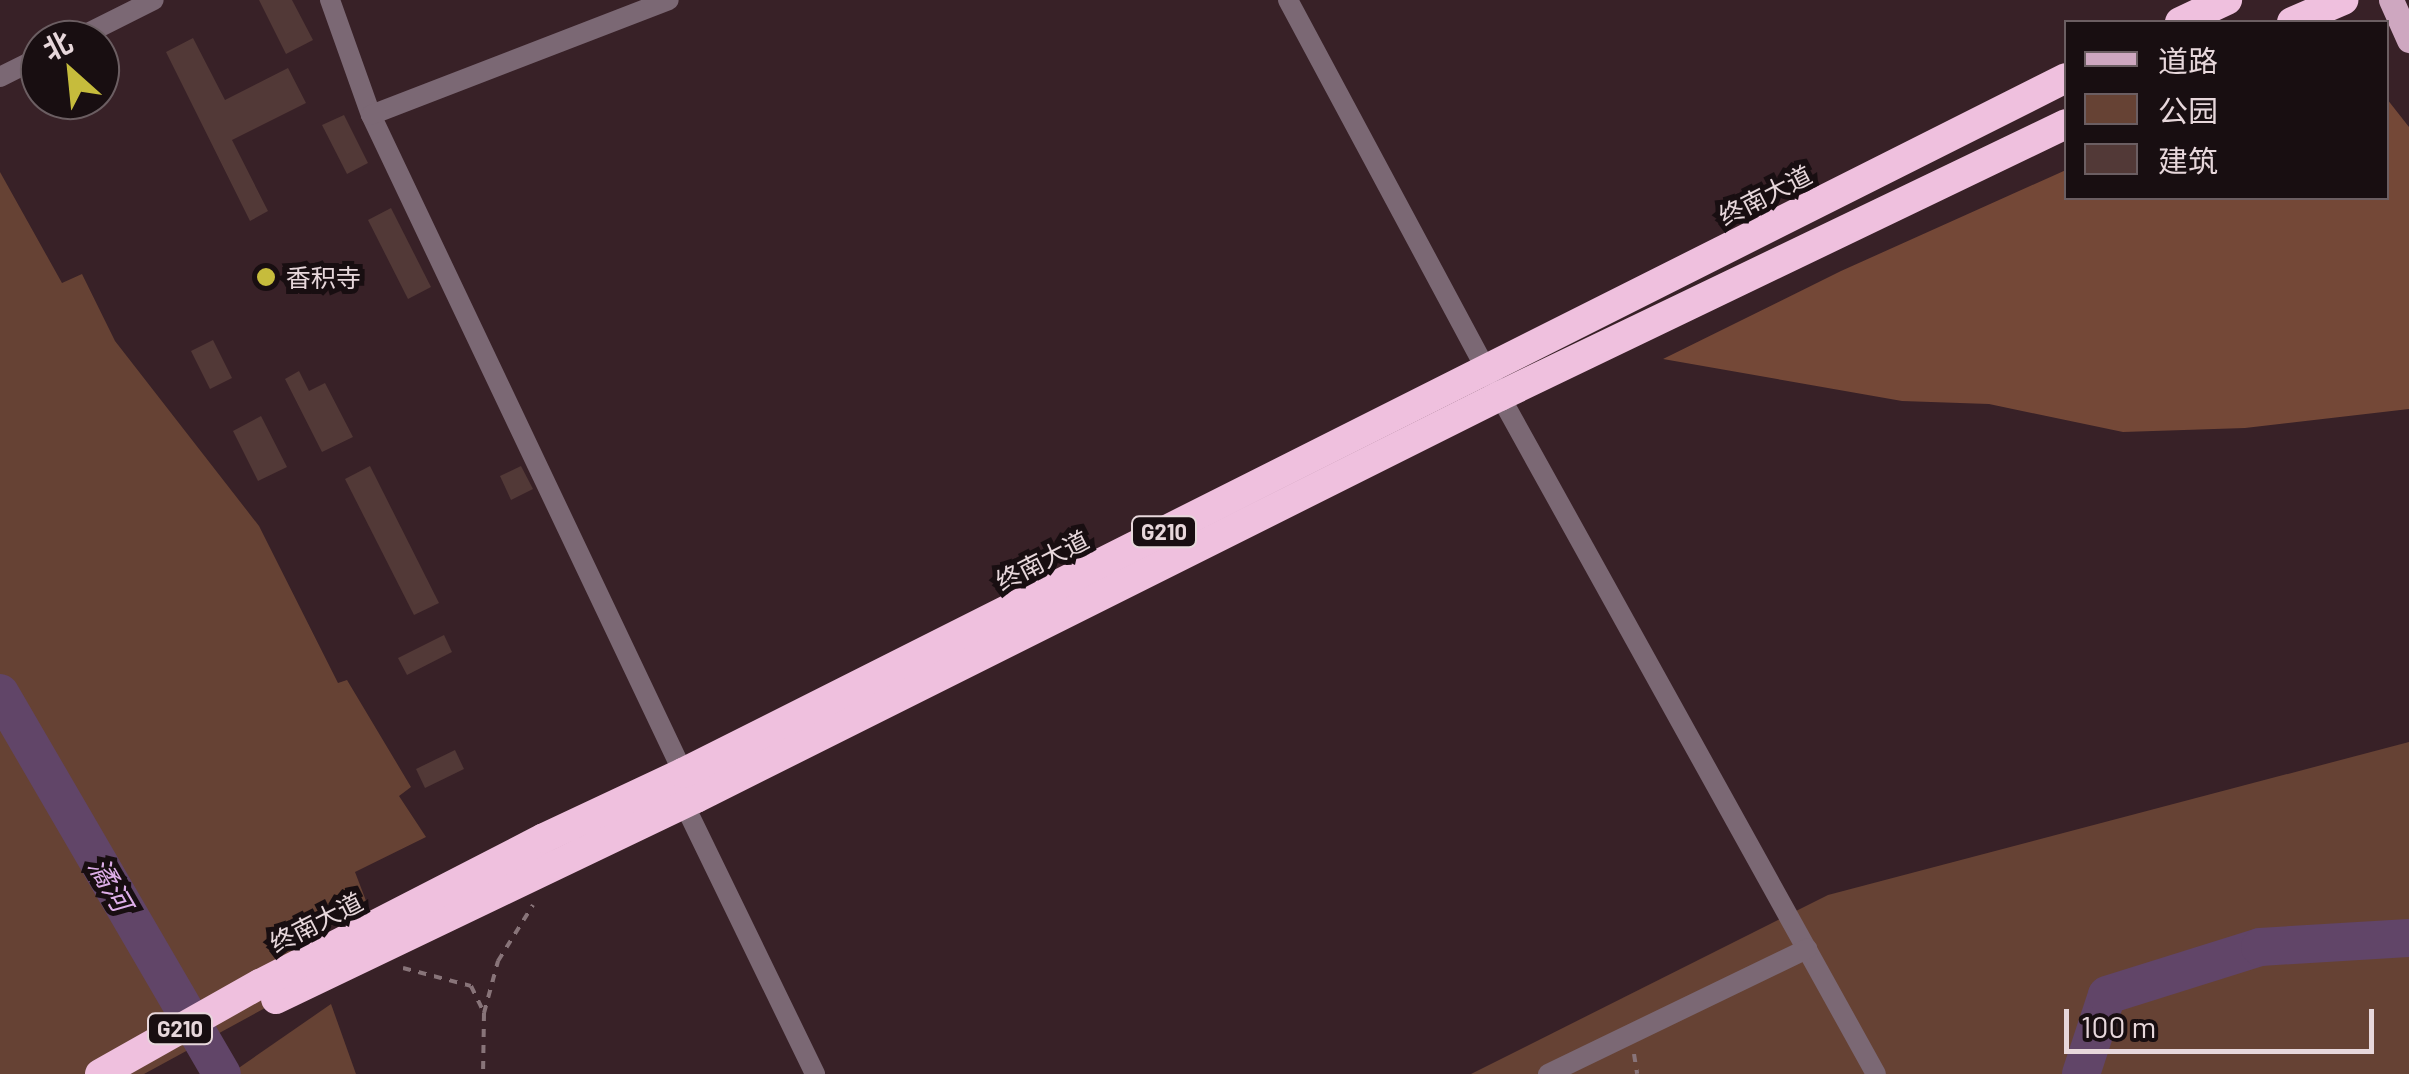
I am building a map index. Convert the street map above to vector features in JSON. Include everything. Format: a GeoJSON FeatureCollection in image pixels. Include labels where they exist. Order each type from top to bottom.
{"type":"FeatureCollection","features":[{"type":"Feature","properties":{"kind":"highway"},"geometry":{"type":"LineString","coordinates":[[2184,20],[2227,0]]}},
{"type":"Feature","properties":{"kind":"highway"},"geometry":{"type":"LineString","coordinates":[[2297,20],[2342,0]]}},
{"type":"Feature","properties":{"kind":"highway","name":"终南大道"},"geometry":{"type":"LineString","coordinates":[[143,1074],[262,994],[354,961],[1493,383],[2064,79]]}},
{"type":"Feature","properties":{"kind":"highway","name":"终南大道"},"geometry":{"type":"LineString","coordinates":[[1493,383],[2064,125]]}},
{"type":"Feature","properties":{"kind":"highway","name":"终南大道"},"geometry":{"type":"LineString","coordinates":[[100,1074],[262,994],[544,838],[688,791]]}},
{"type":"Feature","properties":{"kind":"main road"},"geometry":{"type":"LineString","coordinates":[[2391,0],[2409,40]]}},
{"type":"Feature","properties":{"kind":"street"},"geometry":{"type":"LineString","coordinates":[[114,20],[154,0]]}},
{"type":"Feature","properties":{"kind":"street"},"geometry":{"type":"LineString","coordinates":[[330,0],[371,116],[688,791],[814,1074]]}},
{"type":"Feature","properties":{"kind":"street"},"geometry":{"type":"LineString","coordinates":[[371,116],[670,0]]}},
{"type":"Feature","properties":{"kind":"street"},"geometry":{"type":"LineString","coordinates":[[1288,0],[1493,383],[1876,1074]]}},
{"type":"Feature","properties":{"kind":"street"},"geometry":{"type":"LineString","coordinates":[[1548,1074],[1807,949]]}},
{"type":"Feature","properties":{"kind":"path"},"geometry":{"type":"LineString","coordinates":[[483,1074],[484,1013],[498,961],[535,901]]}},
{"type":"Feature","properties":{"kind":"path"},"geometry":{"type":"LineString","coordinates":[[354,961],[419,970],[471,986],[484,1013]]}},
{"type":"Feature","properties":{"kind":"green space"},"geometry":{"type":"Polygon","coordinates":[[[0,172],[62,283],[82,274],[115,341],[259,526],[338,683],[347,680],[411,787],[399,796],[426,837],[355,872],[368,906],[316,934],[335,970],[144,1074],[0,1074],[0,172]]]}},
{"type":"Feature","properties":{"kind":"green space"},"geometry":{"type":"Polygon","coordinates":[[[2409,742],[2409,1074],[1471,1074],[1828,895],[2409,742]]]}},
{"type":"Feature","properties":{"kind":"green space"},"geometry":{"type":"Polygon","coordinates":[[[331,1004],[356,1074],[230,1074],[331,1004]]]}},
{"type":"Feature","properties":{"kind":"shaded area"},"geometry":{"type":"Polygon","coordinates":[[[2389,102],[2409,127],[2409,409],[2245,428],[2123,432],[1989,404],[1902,401],[1663,359],[1841,271],[2064,171],[2064,200],[2389,200],[2389,102]]]}},
{"type":"Feature","properties":{"kind":"building"},"geometry":{"type":"Polygon","coordinates":[[[259,0],[292,0],[313,40],[286,54],[259,0]]]}},
{"type":"Feature","properties":{"kind":"building"},"geometry":{"type":"Polygon","coordinates":[[[193,38],[225,100],[288,68],[306,103],[232,140],[268,211],[250,221],[166,52],[193,38]]]}},
{"type":"Feature","properties":{"kind":"building"},"geometry":{"type":"Polygon","coordinates":[[[344,115],[368,163],[347,174],[322,125],[344,115]]]}},
{"type":"Feature","properties":{"kind":"building"},"geometry":{"type":"Polygon","coordinates":[[[391,208],[431,287],[408,299],[368,220],[391,208]]]}},
{"type":"Feature","properties":{"kind":"building"},"geometry":{"type":"Polygon","coordinates":[[[213,340],[232,378],[210,389],[191,351],[213,340]]]}},
{"type":"Feature","properties":{"kind":"building"},"geometry":{"type":"Polygon","coordinates":[[[299,371],[309,391],[325,383],[353,437],[322,452],[285,379],[299,371]]]}},
{"type":"Feature","properties":{"kind":"building"},"geometry":{"type":"Polygon","coordinates":[[[261,416],[287,467],[258,481],[233,431],[261,416]]]}},
{"type":"Feature","properties":{"kind":"building"},"geometry":{"type":"Polygon","coordinates":[[[370,466],[439,603],[414,615],[345,479],[370,466]]]}},
{"type":"Feature","properties":{"kind":"building"},"geometry":{"type":"Polygon","coordinates":[[[521,466],[533,489],[511,500],[500,476],[521,466]]]}},
{"type":"Feature","properties":{"kind":"building"},"geometry":{"type":"Polygon","coordinates":[[[444,635],[452,652],[407,675],[398,658],[444,635]]]}},
{"type":"Feature","properties":{"kind":"building"},"geometry":{"type":"Polygon","coordinates":[[[455,750],[464,769],[425,788],[416,769],[455,750]]]}},
{"type":"Feature","properties":{"kind":"waterway","name":"潏河"},"geometry":{"type":"LineString","coordinates":[[0,693],[222,1074]]}},
{"type":"Feature","properties":{"kind":"waterway"},"geometry":{"type":"LineString","coordinates":[[2081,1074],[2107,995],[2260,947],[2409,938]]}},
{"type":"Feature","properties":{"kind":"place","name":"香积寺"},"geometry":{"type":"Point","coordinates":[266,277]}}]}
